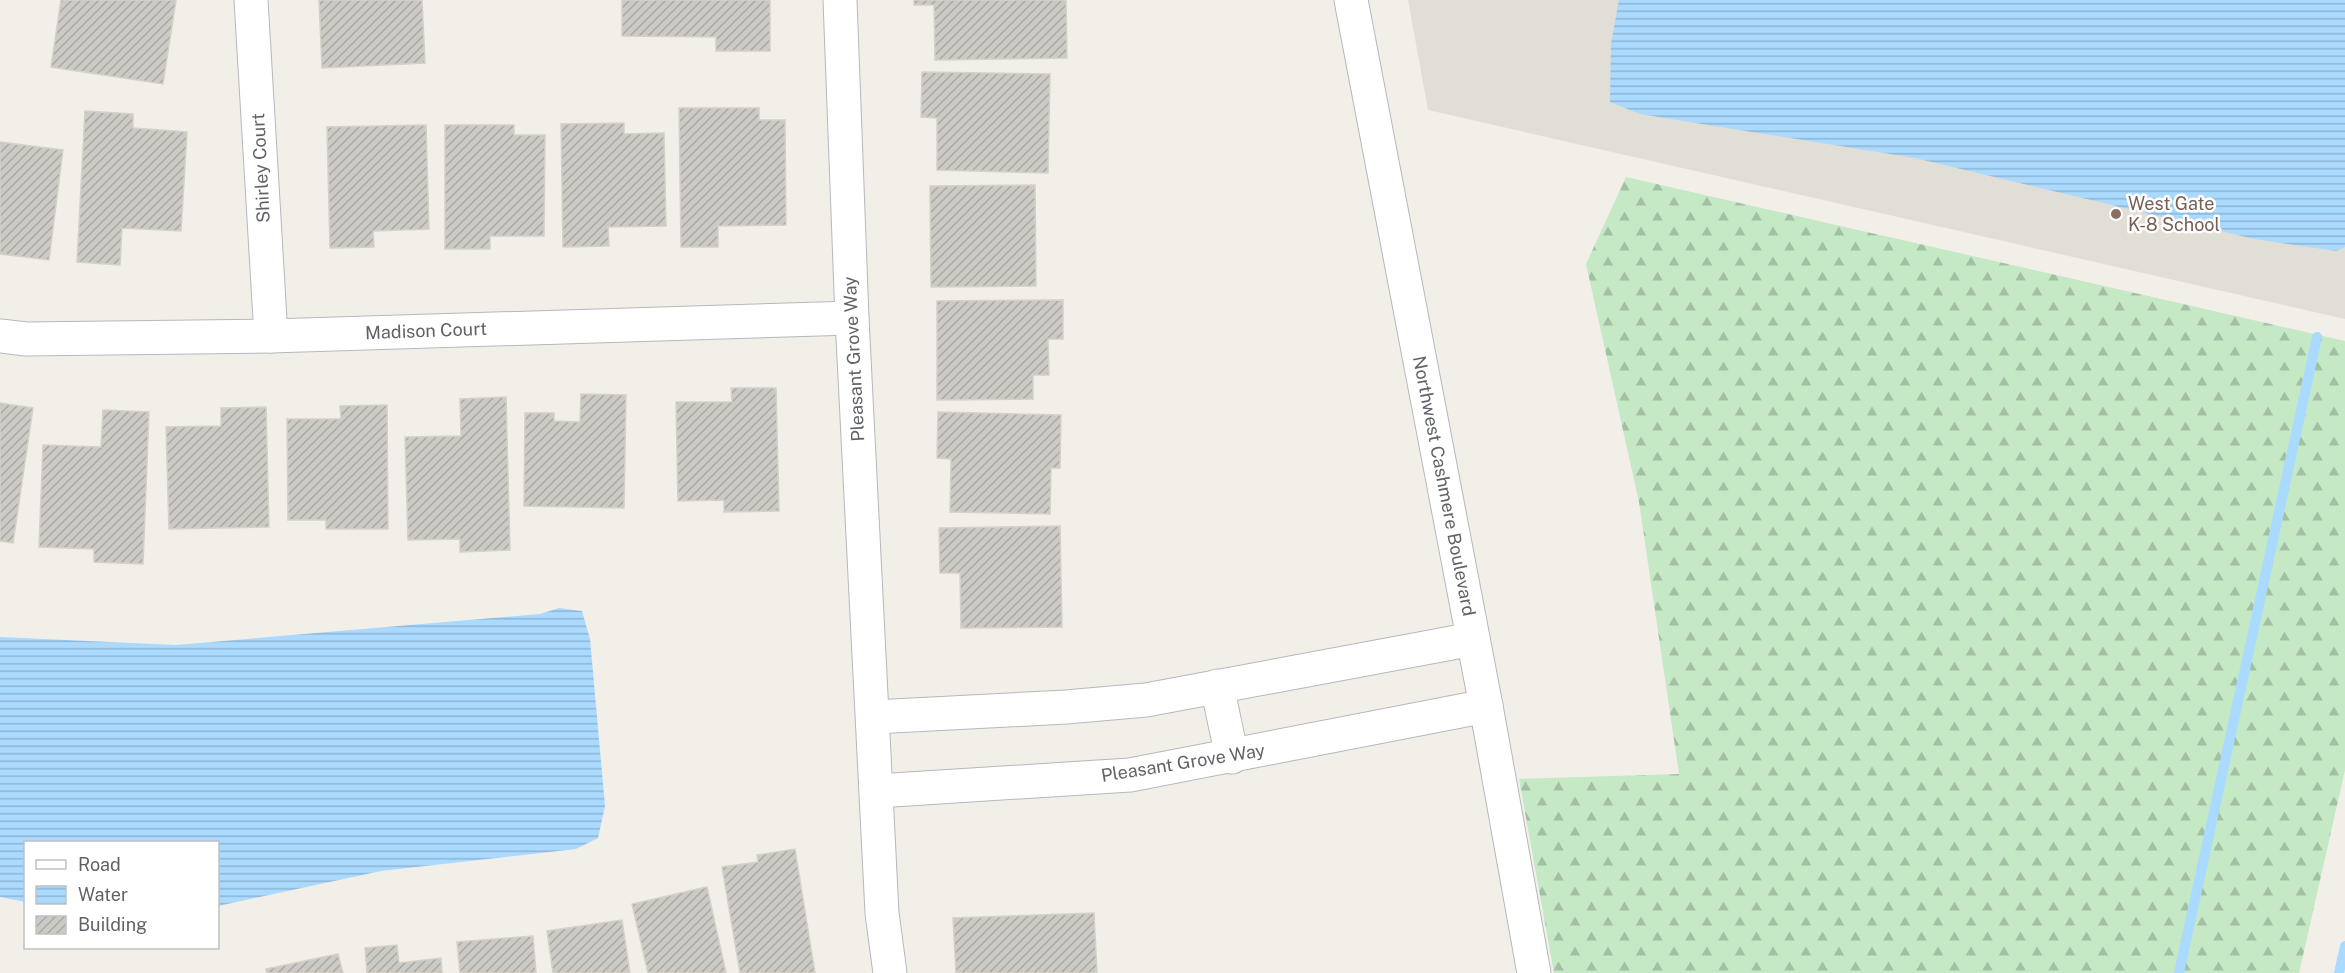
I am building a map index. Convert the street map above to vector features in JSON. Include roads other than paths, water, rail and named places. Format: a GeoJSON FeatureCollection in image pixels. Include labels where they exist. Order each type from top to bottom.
{"type":"FeatureCollection","features":[{"type":"Feature","properties":{"kind":"street","name":"Shirley Court"},"geometry":{"type":"LineString","coordinates":[[250,0],[271,336]]}},
{"type":"Feature","properties":{"kind":"street","name":"Pleasant Grove Way"},"geometry":{"type":"LineString","coordinates":[[840,0],[852,318],[874,717],[882,913],[890,973]]}},
{"type":"Feature","properties":{"kind":"street","name":"Northwest Cashmere Boulevard"},"geometry":{"type":"LineString","coordinates":[[1351,0],[1486,706],[1534,973]]}},
{"type":"Feature","properties":{"kind":"street","name":"Madison Court"},"geometry":{"type":"LineString","coordinates":[[0,336],[26,339],[271,336],[852,318]]}},
{"type":"Feature","properties":{"kind":"street"},"geometry":{"type":"LineString","coordinates":[[874,717],[1146,700],[1473,639]]}},
{"type":"Feature","properties":{"kind":"street"},"geometry":{"type":"LineString","coordinates":[[1216,686],[1232,757]]}},
{"type":"Feature","properties":{"kind":"street","name":"Pleasant Grove Way"},"geometry":{"type":"LineString","coordinates":[[877,791],[1130,775],[1486,706]]}},
{"type":"Feature","properties":{"kind":"water","name":"West Gate K-8 School"},"geometry":{"type":"Polygon","coordinates":[[[1619,0],[2345,0],[2345,247],[2336,251],[2254,239],[1915,158],[1640,114],[1610,102],[1611,43],[1619,0]]]}},
{"type":"Feature","properties":{"kind":"water"},"geometry":{"type":"Polygon","coordinates":[[[559,608],[582,611],[590,639],[605,806],[598,838],[576,849],[381,871],[219,906],[219,841],[24,841],[24,902],[0,897],[0,637],[176,645],[540,614],[559,608]]]}},
{"type":"Feature","properties":{"kind":"waterway"},"geometry":{"type":"LineString","coordinates":[[2179,973],[2317,337]]}},
{"type":"Feature","properties":{"kind":"waterway"},"geometry":{"type":"LineString","coordinates":[[2339,973],[2345,946]]}},
{"type":"Feature","properties":{"kind":"place","name":"West Gate K-8 School"},"geometry":{"type":"Point","coordinates":[2116,214]}}]}
